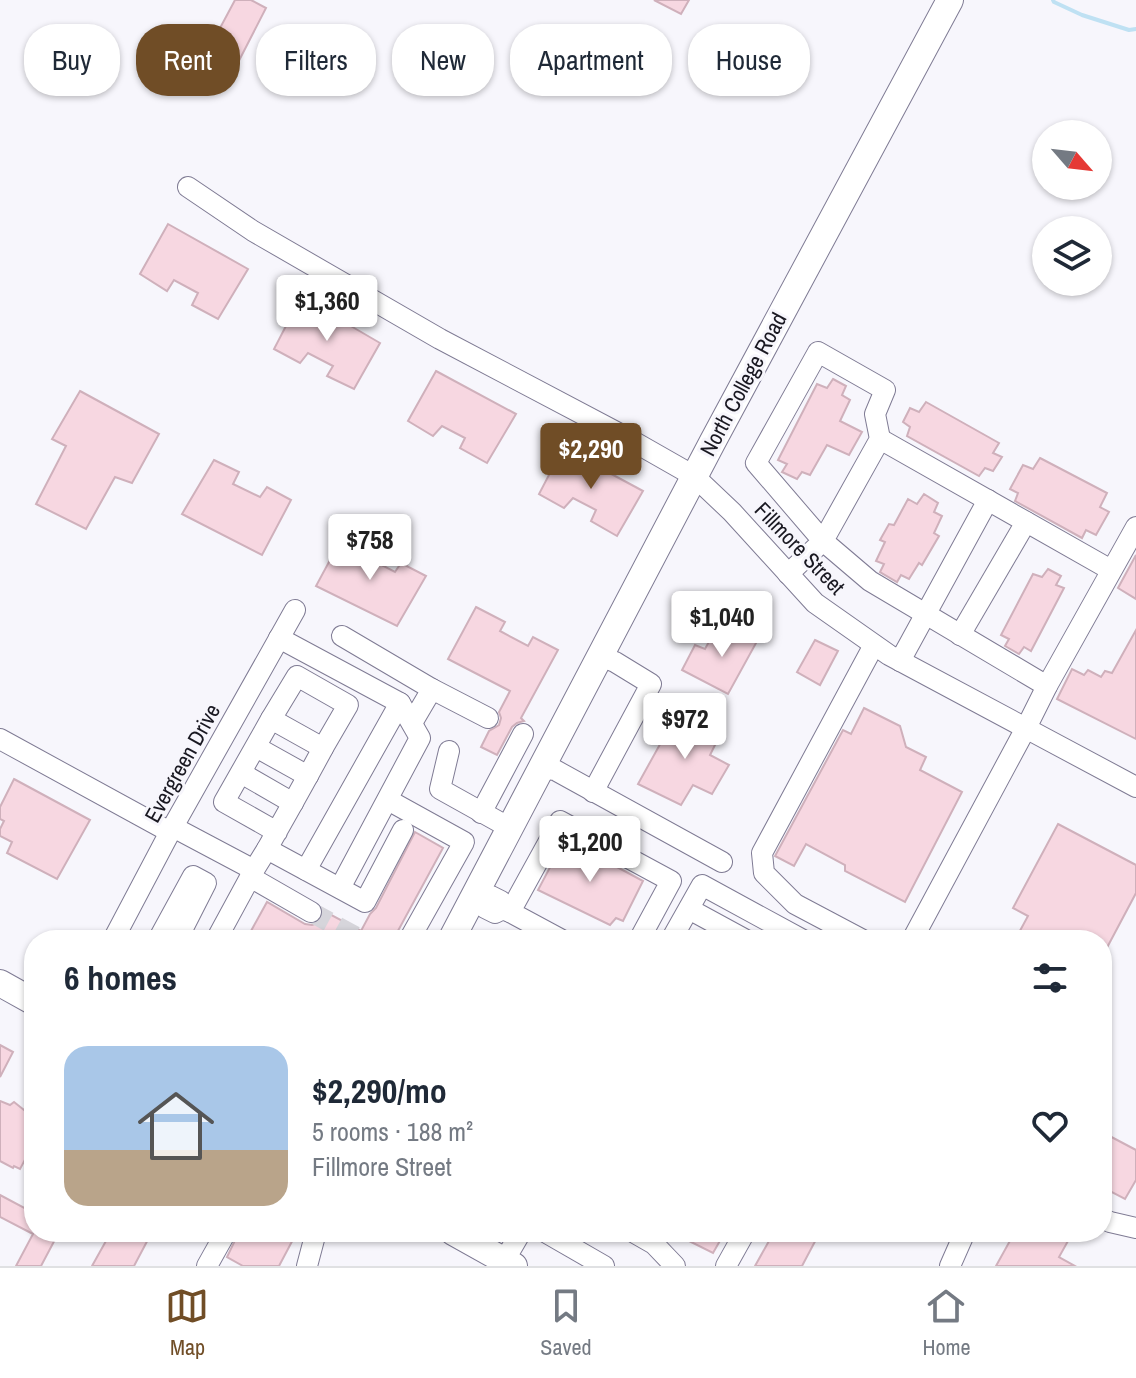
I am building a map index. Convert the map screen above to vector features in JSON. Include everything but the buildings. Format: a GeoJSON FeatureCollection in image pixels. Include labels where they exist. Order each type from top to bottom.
{"type":"FeatureCollection","features":[{"type":"Feature","properties":{"kind":"main road","name":"North College Road"},"geometry":{"type":"LineString","coordinates":[[454,930],[493,819],[541,768],[950,0]]}},
{"type":"Feature","properties":{"kind":"main road"},"geometry":{"type":"LineString","coordinates":[[0,983],[24,996]]}},
{"type":"Feature","properties":{"kind":"main road"},"geometry":{"type":"LineString","coordinates":[[471,1242],[509,1263]]}},
{"type":"Feature","properties":{"kind":"street","name":"Fillmore Street"},"geometry":{"type":"LineString","coordinates":[[188,187],[253,231],[440,339],[694,476],[732,512],[815,603],[874,645],[1136,787]]}},
{"type":"Feature","properties":{"kind":"street"},"geometry":{"type":"LineString","coordinates":[[788,574],[823,541],[880,439],[875,414],[885,390],[818,352],[756,463],[823,541],[870,581],[1047,686]]}},
{"type":"Feature","properties":{"kind":"street"},"geometry":{"type":"LineString","coordinates":[[880,439],[1111,570]]}},
{"type":"Feature","properties":{"kind":"street"},"geometry":{"type":"LineString","coordinates":[[900,661],[988,500]]}},
{"type":"Feature","properties":{"kind":"street"},"geometry":{"type":"LineString","coordinates":[[960,635],[1026,522]]}},
{"type":"Feature","properties":{"kind":"street"},"geometry":{"type":"LineString","coordinates":[[917,930],[1047,686],[1136,527]]}},
{"type":"Feature","properties":{"kind":"street","name":"Evergreen Drive"},"geometry":{"type":"LineString","coordinates":[[118,930],[295,610]]}},
{"type":"Feature","properties":{"kind":"street"},"geometry":{"type":"LineString","coordinates":[[342,636],[488,718]]}},
{"type":"Feature","properties":{"kind":"street"},"geometry":{"type":"LineString","coordinates":[[279,638],[400,703],[420,738],[340,888]]}},
{"type":"Feature","properties":{"kind":"street"},"geometry":{"type":"LineString","coordinates":[[844,930],[795,904],[764,873],[762,853],[874,645]]}},
{"type":"Feature","properties":{"kind":"street"},"geometry":{"type":"LineString","coordinates":[[593,792],[651,684],[600,656]]}},
{"type":"Feature","properties":{"kind":"street"},"geometry":{"type":"LineString","coordinates":[[221,930],[252,874],[272,840],[348,705],[297,676],[224,802],[272,840],[306,870],[365,902],[403,830]]}},
{"type":"Feature","properties":{"kind":"street"},"geometry":{"type":"LineString","coordinates":[[412,723],[432,689]]}},
{"type":"Feature","properties":{"kind":"street"},"geometry":{"type":"LineString","coordinates":[[306,870],[400,703]]}},
{"type":"Feature","properties":{"kind":"street"},"geometry":{"type":"LineString","coordinates":[[271,719],[323,748]]}},
{"type":"Feature","properties":{"kind":"street"},"geometry":{"type":"LineString","coordinates":[[449,751],[440,789],[493,819],[523,734]]}},
{"type":"Feature","properties":{"kind":"street"},"geometry":{"type":"LineString","coordinates":[[0,739],[252,874],[311,912]]}},
{"type":"Feature","properties":{"kind":"street"},"geometry":{"type":"LineString","coordinates":[[256,747],[308,776]]}},
{"type":"Feature","properties":{"kind":"street"},"geometry":{"type":"LineString","coordinates":[[541,768],[555,770],[722,862]]}},
{"type":"Feature","properties":{"kind":"street"},"geometry":{"type":"LineString","coordinates":[[241,773],[293,803]]}},
{"type":"Feature","properties":{"kind":"street"},"geometry":{"type":"LineString","coordinates":[[388,800],[464,842],[473,876],[491,896],[501,901],[507,910],[544,930]]}},
{"type":"Feature","properties":{"kind":"street"},"geometry":{"type":"LineString","coordinates":[[507,910],[560,821],[671,881],[644,930]]}},
{"type":"Feature","properties":{"kind":"street"},"geometry":{"type":"LineString","coordinates":[[163,930],[193,876],[206,883],[182,930]]}},
{"type":"Feature","properties":{"kind":"street"},"geometry":{"type":"LineString","coordinates":[[419,930],[473,876]]}},
{"type":"Feature","properties":{"kind":"street"},"geometry":{"type":"LineString","coordinates":[[680,930],[702,885],[785,930]]}},
{"type":"Feature","properties":{"kind":"street"},"geometry":{"type":"LineString","coordinates":[[689,909],[728,930]]}},
{"type":"Feature","properties":{"kind":"street"},"geometry":{"type":"LineString","coordinates":[[1112,1222],[1136,1228]]}},
{"type":"Feature","properties":{"kind":"street"},"geometry":{"type":"LineString","coordinates":[[207,1266],[220,1242]]}},
{"type":"Feature","properties":{"kind":"street"},"geometry":{"type":"LineString","coordinates":[[307,1266],[313,1242]]}},
{"type":"Feature","properties":{"kind":"street"},"geometry":{"type":"LineString","coordinates":[[509,1263],[517,1242]]}},
{"type":"Feature","properties":{"kind":"street"},"geometry":{"type":"LineString","coordinates":[[562,1242],[604,1266]]}},
{"type":"Feature","properties":{"kind":"street"},"geometry":{"type":"LineString","coordinates":[[650,1242],[675,1266]]}},
{"type":"Feature","properties":{"kind":"street"},"geometry":{"type":"LineString","coordinates":[[726,1266],[739,1242]]}},
{"type":"Feature","properties":{"kind":"street"},"geometry":{"type":"LineString","coordinates":[[950,1266],[961,1242]]}},
{"type":"Feature","properties":{"kind":"waterway"},"geometry":{"type":"LineString","coordinates":[[1053,0],[1082,15],[1129,30],[1136,29]]}},
{"type":"Feature","properties":{"kind":"tunnel"},"geometry":{"type":"LineString","coordinates":[[311,912],[344,930]]}}]}
